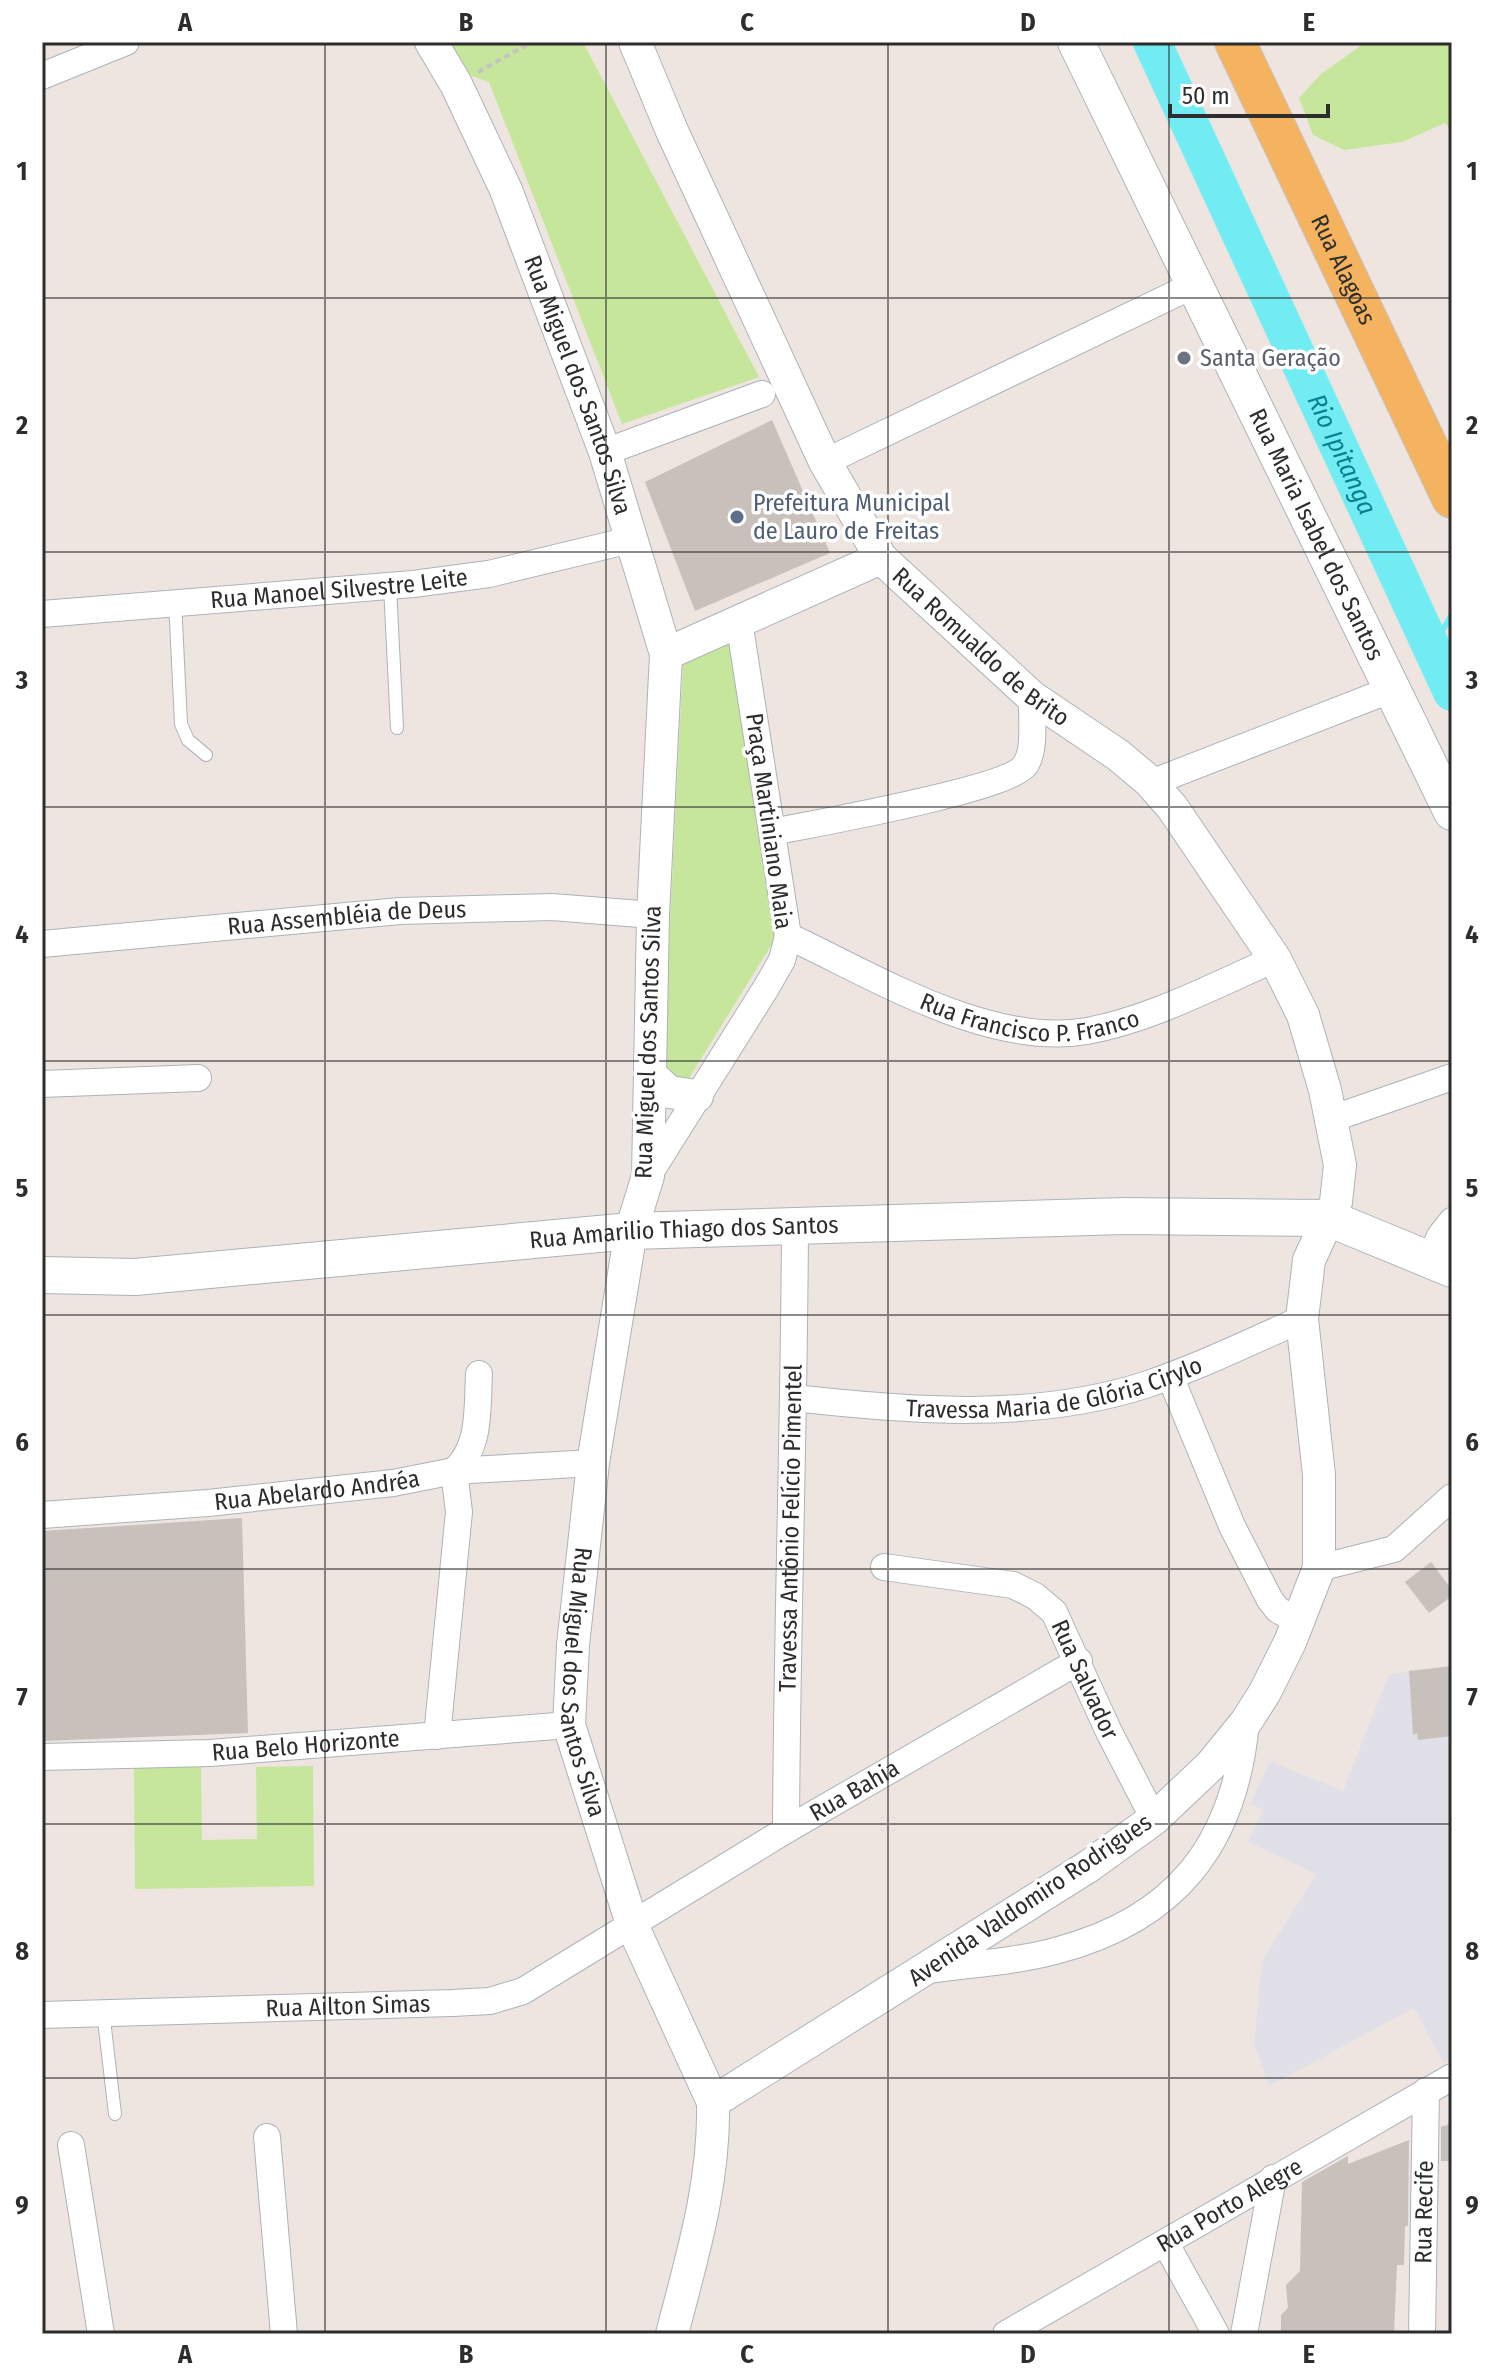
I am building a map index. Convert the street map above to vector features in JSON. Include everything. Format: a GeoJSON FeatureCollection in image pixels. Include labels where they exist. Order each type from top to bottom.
{"type":"FeatureCollection","features":[{"type":"Feature","properties":{"kind":"main road","name":"Rua Maria Isabel dos Santos"},"geometry":{"type":"LineString","coordinates":[[1076,42],[1452,812]]}},
{"type":"Feature","properties":{"kind":"main road","name":"Rua Alagoas"},"geometry":{"type":"LineString","coordinates":[[1235,42],[1452,498]]}},
{"type":"Feature","properties":{"kind":"main road","name":"Rua Amarilio Thiago dos Santos"},"geometry":{"type":"LineString","coordinates":[[42,1275],[135,1277],[631,1231],[1124,1216],[1328,1218]]}},
{"type":"Feature","properties":{"kind":"main road"},"geometry":{"type":"LineString","coordinates":[[1328,1218],[1442,1264]]}},
{"type":"Feature","properties":{"kind":"street"},"geometry":{"type":"LineString","coordinates":[[42,76],[126,42]]}},
{"type":"Feature","properties":{"kind":"street","name":"Rua Miguel dos Santos Silva"},"geometry":{"type":"LineString","coordinates":[[431,42],[456,84],[506,190],[605,452],[666,654],[653,915],[648,1176],[631,1231],[593,1463],[573,1645],[569,1725],[633,1927],[713,2102]]}},
{"type":"Feature","properties":{"kind":"street","name":"Rua Romualdo de Brito"},"geometry":{"type":"LineString","coordinates":[[635,42],[672,131],[825,462],[881,558],[1032,697],[1118,755],[1151,783],[1172,807],[1275,959],[1303,1015],[1338,1146],[1340,1185],[1328,1218]]}},
{"type":"Feature","properties":{"kind":"street"},"geometry":{"type":"LineString","coordinates":[[825,462],[1196,284]]}},
{"type":"Feature","properties":{"kind":"street"},"geometry":{"type":"LineString","coordinates":[[605,452],[762,394]]}},
{"type":"Feature","properties":{"kind":"street","name":"Rua Manoel Silvestre Leite"},"geometry":{"type":"LineString","coordinates":[[42,614],[390,586],[489,574],[630,540]]}},
{"type":"Feature","properties":{"kind":"street"},"geometry":{"type":"LineString","coordinates":[[666,654],[881,558]]}},
{"type":"Feature","properties":{"kind":"street","name":"Praça Martiniano Maia"},"geometry":{"type":"LineString","coordinates":[[648,1176],[782,960],[788,936],[739,621]]}},
{"type":"Feature","properties":{"kind":"street"},"geometry":{"type":"LineString","coordinates":[[1151,783],[1390,690]]}},
{"type":"Feature","properties":{"kind":"street"},"geometry":{"type":"LineString","coordinates":[[773,832],[960,792],[1019,773],[1027,763],[1031,748],[1032,697]]}},
{"type":"Feature","properties":{"kind":"street","name":"Rua Assembléia de Deus"},"geometry":{"type":"LineString","coordinates":[[42,944],[415,910],[552,907],[653,915]]}},
{"type":"Feature","properties":{"kind":"street","name":"Rua Francisco P. Franco"},"geometry":{"type":"LineString","coordinates":[[788,936],[964,1016],[1004,1028],[1044,1033],[1086,1031],[1138,1016],[1275,959]]}},
{"type":"Feature","properties":{"kind":"street"},"geometry":{"type":"LineString","coordinates":[[650,1074],[669,1092],[697,1096]]}},
{"type":"Feature","properties":{"kind":"street"},"geometry":{"type":"LineString","coordinates":[[1331,1119],[1452,1077]]}},
{"type":"Feature","properties":{"kind":"street"},"geometry":{"type":"LineString","coordinates":[[42,1084],[198,1078]]}},
{"type":"Feature","properties":{"kind":"street","name":"Avenida Valdomiro Rodrigues"},"geometry":{"type":"LineString","coordinates":[[713,2102],[1089,1866],[1154,1819],[1211,1765],[1246,1722],[1265,1692],[1319,1568],[1319,1475],[1302,1319],[1309,1260],[1328,1218]]}},
{"type":"Feature","properties":{"kind":"street"},"geometry":{"type":"LineString","coordinates":[[1442,1264],[1440,1236],[1452,1221]]}},
{"type":"Feature","properties":{"kind":"street","name":"Travessa Antônio Felício Pimentel"},"geometry":{"type":"LineString","coordinates":[[786,1830],[787,1562],[795,1398],[795,1227]]}},
{"type":"Feature","properties":{"kind":"street","name":"Travessa Maria de Glória Cirylo"},"geometry":{"type":"LineString","coordinates":[[795,1398],[911,1411],[1062,1402],[1142,1386],[1302,1319]]}},
{"type":"Feature","properties":{"kind":"street"},"geometry":{"type":"LineString","coordinates":[[437,1736],[459,1512],[454,1471],[467,1459],[474,1439],[479,1374]]}},
{"type":"Feature","properties":{"kind":"street"},"geometry":{"type":"LineString","coordinates":[[1170,1376],[1232,1526],[1263,1587],[1278,1610],[1298,1621]]}},
{"type":"Feature","properties":{"kind":"street","name":"Rua Abelardo Andréa"},"geometry":{"type":"LineString","coordinates":[[42,1515],[224,1501],[393,1483],[454,1471],[593,1463]]}},
{"type":"Feature","properties":{"kind":"street"},"geometry":{"type":"LineString","coordinates":[[1319,1568],[1394,1549],[1452,1497]]}},
{"type":"Feature","properties":{"kind":"street","name":"Rua Salvador"},"geometry":{"type":"LineString","coordinates":[[884,1567],[1013,1585],[1035,1596],[1054,1612],[1109,1732],[1154,1819]]}},
{"type":"Feature","properties":{"kind":"street","name":"Rua Bahia"},"geometry":{"type":"LineString","coordinates":[[633,1927],[786,1830],[1079,1661]]}},
{"type":"Feature","properties":{"kind":"street"},"geometry":{"type":"LineString","coordinates":[[924,1970],[1052,1952],[1099,1938],[1147,1913],[1176,1890],[1203,1861],[1229,1810],[1244,1749],[1246,1722]]}},
{"type":"Feature","properties":{"kind":"street","name":"Rua Belo Horizonte"},"geometry":{"type":"LineString","coordinates":[[42,1757],[210,1753],[569,1725]]}},
{"type":"Feature","properties":{"kind":"street","name":"Rua Ailton Simas"},"geometry":{"type":"LineString","coordinates":[[42,2015],[490,2001],[523,1991],[633,1927]]}},
{"type":"Feature","properties":{"kind":"street","name":"Rua Porto Alegre"},"geometry":{"type":"LineString","coordinates":[[1024,2330],[1273,2178],[1452,2077]]}},
{"type":"Feature","properties":{"kind":"street","name":"Rua Recife"},"geometry":{"type":"LineString","coordinates":[[1422,2334],[1426,2091]]}},
{"type":"Feature","properties":{"kind":"street"},"geometry":{"type":"LineString","coordinates":[[672,2334],[705,2209],[714,2132],[713,2102]]}},
{"type":"Feature","properties":{"kind":"street"},"geometry":{"type":"LineString","coordinates":[[267,2137],[284,2334]]}},
{"type":"Feature","properties":{"kind":"street"},"geometry":{"type":"LineString","coordinates":[[71,2145],[101,2334]]}},
{"type":"Feature","properties":{"kind":"street"},"geometry":{"type":"LineString","coordinates":[[1244,2334],[1273,2178]]}},
{"type":"Feature","properties":{"kind":"street"},"geometry":{"type":"LineString","coordinates":[[1166,2244],[1216,2334]]}},
{"type":"Feature","properties":{"kind":"lane"},"geometry":{"type":"LineString","coordinates":[[390,586],[397,728]]}},
{"type":"Feature","properties":{"kind":"lane"},"geometry":{"type":"LineString","coordinates":[[175,601],[181,724],[188,740],[206,755]]}},
{"type":"Feature","properties":{"kind":"lane"},"geometry":{"type":"LineString","coordinates":[[103,2011],[115,2114]]}},
{"type":"Feature","properties":{"kind":"path"},"geometry":{"type":"LineString","coordinates":[[456,84],[532,42]]}},
{"type":"Feature","properties":{"kind":"shaded area"},"geometry":{"type":"Polygon","coordinates":[[[1452,1666],[1452,2058],[1443,2063],[1414,2008],[1269,2086],[1254,2044],[1262,1961],[1316,1874],[1248,1842],[1264,1810],[1250,1804],[1270,1761],[1343,1791],[1389,1674],[1452,1666]]]}},
{"type":"Feature","properties":{"kind":"green space"},"geometry":{"type":"Polygon","coordinates":[[[445,42],[583,42],[759,377],[622,424],[489,82],[466,74],[445,42]]]}},
{"type":"Feature","properties":{"kind":"green space"},"geometry":{"type":"Polygon","coordinates":[[[1366,42],[1452,42],[1452,131],[1445,123],[1402,142],[1344,150],[1313,135],[1299,98],[1321,74],[1366,42]]]}},
{"type":"Feature","properties":{"kind":"green space"},"geometry":{"type":"Polygon","coordinates":[[[743,634],[775,939],[686,1083],[662,1079],[683,663],[743,634]]]}},
{"type":"Feature","properties":{"kind":"green space"},"geometry":{"type":"Polygon","coordinates":[[[201,1766],[202,1840],[257,1839],[256,1767],[313,1766],[314,1886],[135,1889],[134,1767],[201,1766]]]}},
{"type":"Feature","properties":{"kind":"building","name":"Prefeitura Municipal de Lauro de Freitas"},"geometry":{"type":"Polygon","coordinates":[[[772,420],[830,553],[695,611],[645,482],[772,420]]]}},
{"type":"Feature","properties":{"kind":"building"},"geometry":{"type":"Polygon","coordinates":[[[242,1518],[248,1733],[42,1741],[42,1531],[242,1518]]]}},
{"type":"Feature","properties":{"kind":"building"},"geometry":{"type":"Polygon","coordinates":[[[1431,1562],[1452,1590],[1452,1596],[1429,1613],[1405,1582],[1431,1562]]]}},
{"type":"Feature","properties":{"kind":"building"},"geometry":{"type":"Polygon","coordinates":[[[1452,1666],[1452,1736],[1418,1740],[1417,1733],[1413,1735],[1409,1671],[1452,1666]]]}},
{"type":"Feature","properties":{"kind":"building"},"geometry":{"type":"Polygon","coordinates":[[[1452,2123],[1452,2161],[1441,2161],[1441,2127],[1452,2123]]]}},
{"type":"Feature","properties":{"kind":"building"},"geometry":{"type":"Polygon","coordinates":[[[1409,2140],[1408,2226],[1405,2226],[1404,2265],[1397,2265],[1394,2334],[1281,2334],[1281,2315],[1288,2308],[1286,2285],[1300,2271],[1302,2182],[1348,2156],[1348,2164],[1409,2140]]]}},
{"type":"Feature","properties":{"kind":"waterway","name":"Rio Ipitanga"},"geometry":{"type":"LineString","coordinates":[[1152,42],[1452,692]]}},
{"type":"Feature","properties":{"kind":"waterway"},"geometry":{"type":"LineString","coordinates":[[1431,650],[1452,614]]}},
{"type":"Feature","properties":{"kind":"place","name":"Santa Geração"},"geometry":{"type":"Point","coordinates":[1184,358]}},
{"type":"Feature","properties":{"kind":"place","name":"Prefeitura Municipal de Lauro de Freitas"},"geometry":{"type":"Point","coordinates":[737,517]}}]}
